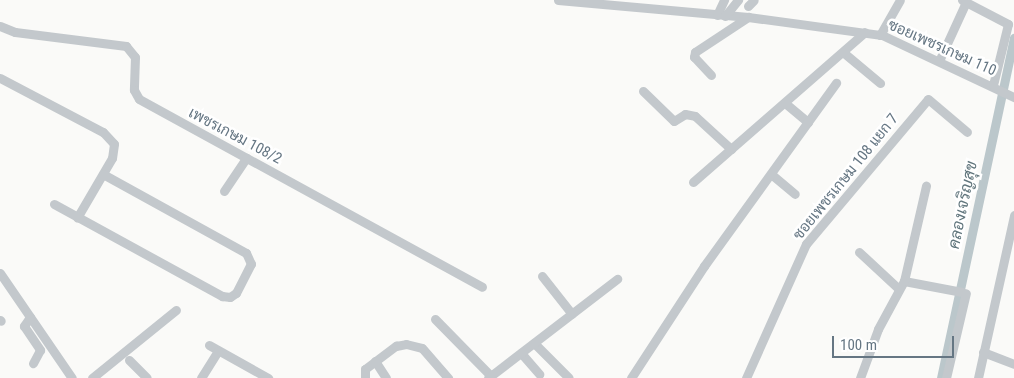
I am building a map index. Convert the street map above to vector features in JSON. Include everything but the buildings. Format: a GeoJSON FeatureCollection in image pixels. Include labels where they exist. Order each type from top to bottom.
{"type":"FeatureCollection","features":[{"type":"Feature","properties":{"kind":"street","name":"ซอยเพชรเกษม 110"},"geometry":{"type":"LineString","coordinates":[[558,0],[632,4],[880,35],[995,86],[1011,95]]}},
{"type":"Feature","properties":{"kind":"street"},"geometry":{"type":"LineString","coordinates":[[724,0],[725,16],[746,4]]}},
{"type":"Feature","properties":{"kind":"street"},"geometry":{"type":"LineString","coordinates":[[880,35],[900,0]]}},
{"type":"Feature","properties":{"kind":"street"},"geometry":{"type":"LineString","coordinates":[[939,61],[964,1],[1008,24],[995,86]]}},
{"type":"Feature","properties":{"kind":"street"},"geometry":{"type":"LineString","coordinates":[[710,75],[694,56],[695,52],[748,18]]}},
{"type":"Feature","properties":{"kind":"street","name":"เพชรเกษม 108/2"},"geometry":{"type":"LineString","coordinates":[[0,26],[15,32],[126,46],[135,57],[134,90],[139,99],[482,287]]}},
{"type":"Feature","properties":{"kind":"street"},"geometry":{"type":"LineString","coordinates":[[693,182],[844,53],[865,32]]}},
{"type":"Feature","properties":{"kind":"street"},"geometry":{"type":"LineString","coordinates":[[844,53],[880,83]]}},
{"type":"Feature","properties":{"kind":"street"},"geometry":{"type":"LineString","coordinates":[[0,78],[110,137],[114,150],[103,174],[77,218]]}},
{"type":"Feature","properties":{"kind":"street"},"geometry":{"type":"LineString","coordinates":[[632,378],[704,266],[836,83]]}},
{"type":"Feature","properties":{"kind":"street"},"geometry":{"type":"LineString","coordinates":[[642,91],[674,121],[685,114],[695,116],[731,149]]}},
{"type":"Feature","properties":{"kind":"street","name":"ซอยเพชรเกษม 108 แยก 7"},"geometry":{"type":"LineString","coordinates":[[746,378],[806,244],[928,98],[966,132]]}},
{"type":"Feature","properties":{"kind":"street"},"geometry":{"type":"LineString","coordinates":[[785,103],[808,122]]}},
{"type":"Feature","properties":{"kind":"street"},"geometry":{"type":"LineString","coordinates":[[224,190],[246,158]]}},
{"type":"Feature","properties":{"kind":"street"},"geometry":{"type":"LineString","coordinates":[[54,204],[222,296],[230,297],[239,288],[251,264],[246,253],[103,174]]}},
{"type":"Feature","properties":{"kind":"street"},"geometry":{"type":"LineString","coordinates":[[771,174],[795,194]]}},
{"type":"Feature","properties":{"kind":"street"},"geometry":{"type":"LineString","coordinates":[[860,378],[878,329],[902,285],[926,186]]}},
{"type":"Feature","properties":{"kind":"street"},"geometry":{"type":"LineString","coordinates":[[978,378],[1014,215]]}},
{"type":"Feature","properties":{"kind":"street"},"geometry":{"type":"LineString","coordinates":[[859,252],[902,285],[964,292],[946,378]]}},
{"type":"Feature","properties":{"kind":"street"},"geometry":{"type":"LineString","coordinates":[[0,273],[72,378]]}},
{"type":"Feature","properties":{"kind":"street"},"geometry":{"type":"LineString","coordinates":[[542,276],[572,314]]}},
{"type":"Feature","properties":{"kind":"street"},"geometry":{"type":"LineString","coordinates":[[435,319],[490,377],[617,279]]}},
{"type":"Feature","properties":{"kind":"street"},"geometry":{"type":"LineString","coordinates":[[92,378],[176,310]]}},
{"type":"Feature","properties":{"kind":"street"},"geometry":{"type":"LineString","coordinates":[[30,317],[24,326],[40,350],[33,363]]}},
{"type":"Feature","properties":{"kind":"street"},"geometry":{"type":"LineString","coordinates":[[534,343],[569,378]]}},
{"type":"Feature","properties":{"kind":"street"},"geometry":{"type":"LineString","coordinates":[[365,378],[365,369],[396,346],[415,344],[431,356],[448,378]]}},
{"type":"Feature","properties":{"kind":"street"},"geometry":{"type":"LineString","coordinates":[[209,345],[262,377]]}},
{"type":"Feature","properties":{"kind":"street"},"geometry":{"type":"LineString","coordinates":[[200,378],[218,351]]}},
{"type":"Feature","properties":{"kind":"street"},"geometry":{"type":"LineString","coordinates":[[984,352],[1014,364]]}},
{"type":"Feature","properties":{"kind":"street"},"geometry":{"type":"LineString","coordinates":[[521,353],[538,374]]}},
{"type":"Feature","properties":{"kind":"street"},"geometry":{"type":"LineString","coordinates":[[129,360],[147,378]]}},
{"type":"Feature","properties":{"kind":"street"},"geometry":{"type":"LineString","coordinates":[[375,361],[386,378]]}},
{"type":"Feature","properties":{"kind":"waterway","name":"คลองเจริญสุข"},"geometry":{"type":"LineString","coordinates":[[941,378],[1014,38]]}}]}
